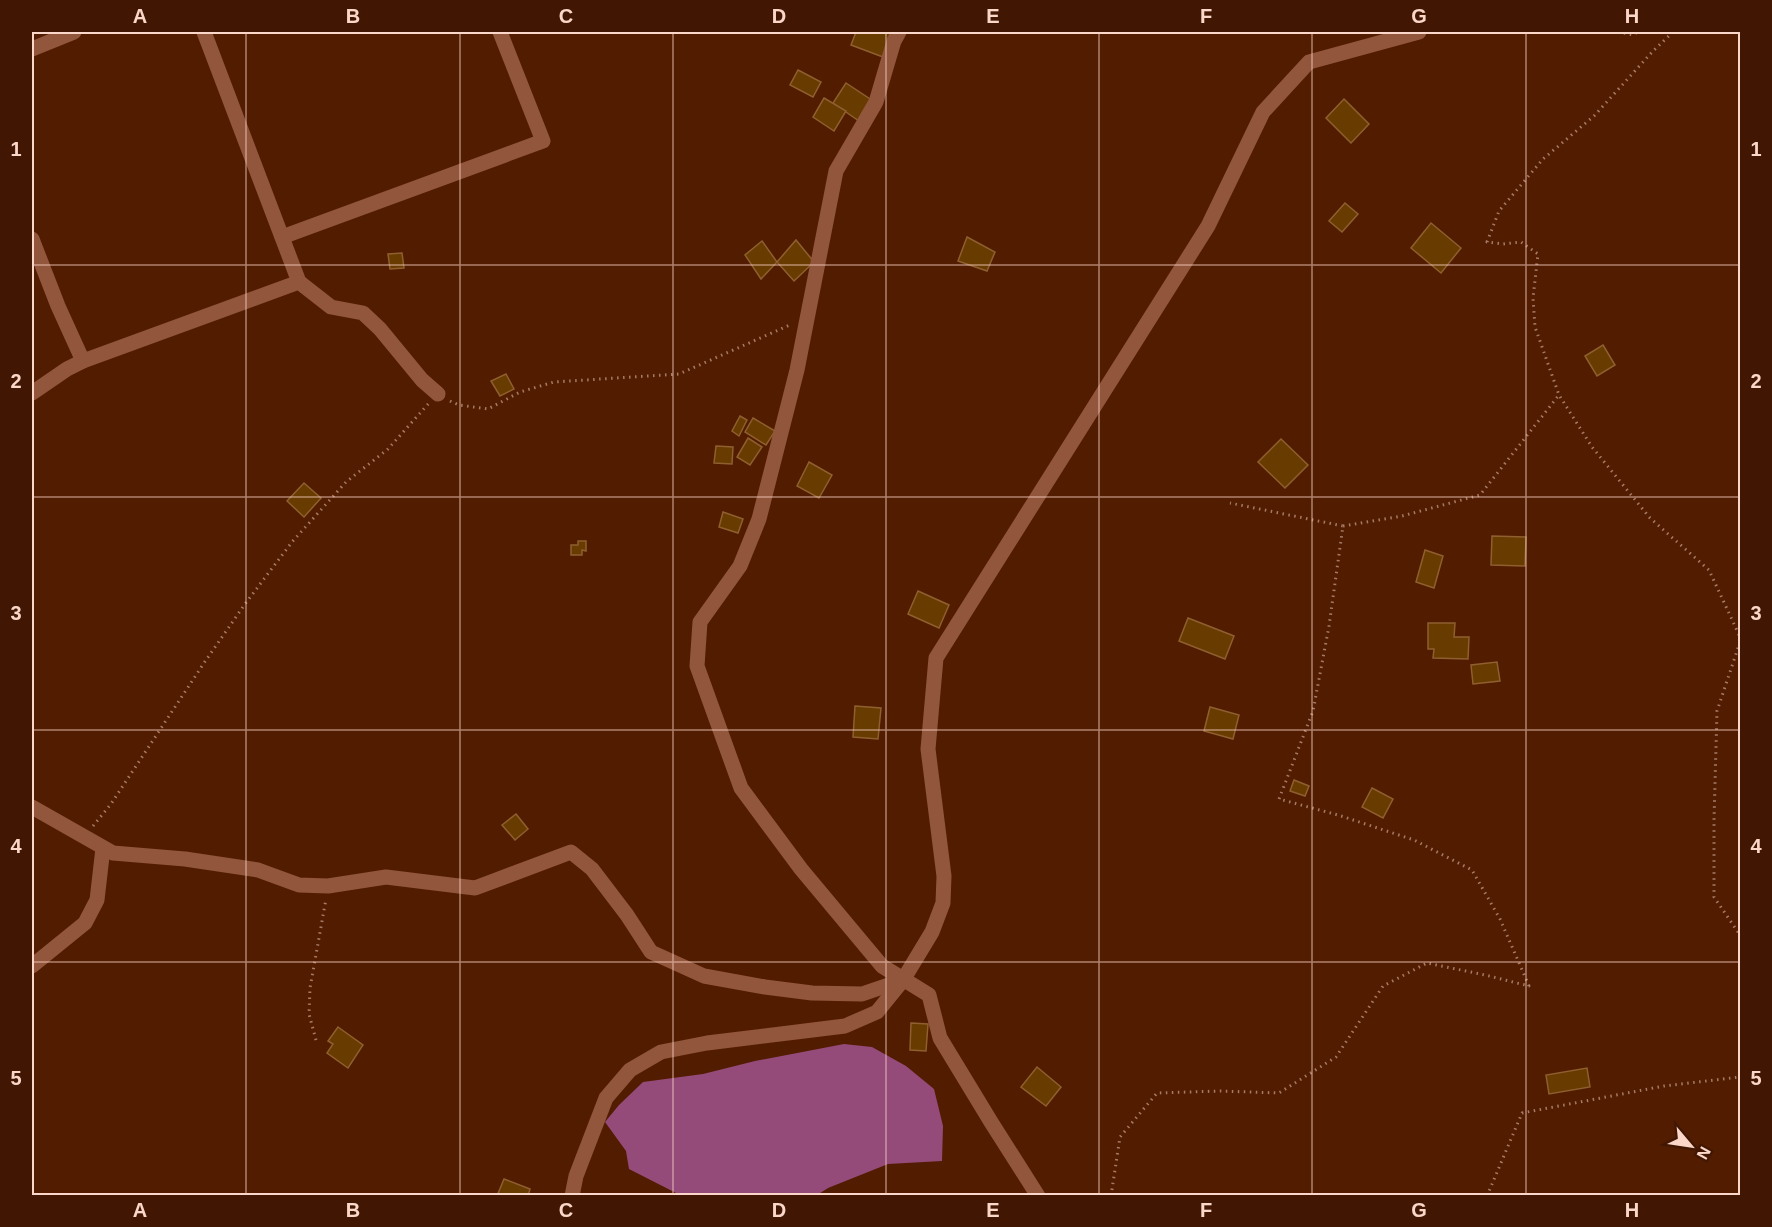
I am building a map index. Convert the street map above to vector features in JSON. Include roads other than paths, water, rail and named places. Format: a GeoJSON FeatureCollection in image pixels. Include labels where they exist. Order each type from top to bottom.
{"type":"FeatureCollection","features":[{"type":"Feature","properties":{"kind":"street"},"geometry":{"type":"LineString","coordinates":[[32,49],[74,32]]}},
{"type":"Feature","properties":{"kind":"street"},"geometry":{"type":"LineString","coordinates":[[204,32],[299,282],[331,307],[363,313],[380,329],[422,380],[438,394]]}},
{"type":"Feature","properties":{"kind":"street"},"geometry":{"type":"LineString","coordinates":[[282,237],[543,141],[500,32]]}},
{"type":"Feature","properties":{"kind":"street"},"geometry":{"type":"LineString","coordinates":[[899,32],[894,41],[876,102],[836,171],[797,370],[759,519],[740,566],[700,622],[697,666],[741,788],[801,869],[882,966],[929,995],[940,1038],[1038,1196]]}},
{"type":"Feature","properties":{"kind":"street"},"geometry":{"type":"LineString","coordinates":[[572,1196],[576,1176],[606,1098],[630,1071],[662,1052],[707,1043],[845,1026],[877,1012],[903,980],[932,932],[943,903],[944,876],[928,749],[936,658],[1208,226],[1263,112],[1309,62],[1419,32]]}},
{"type":"Feature","properties":{"kind":"street"},"geometry":{"type":"LineString","coordinates":[[32,239],[58,306],[83,361]]}},
{"type":"Feature","properties":{"kind":"street"},"geometry":{"type":"LineString","coordinates":[[32,393],[83,361],[299,282]]}},
{"type":"Feature","properties":{"kind":"street"},"geometry":{"type":"LineString","coordinates":[[32,807],[113,853],[185,859],[258,870],[299,885],[328,886],[386,877],[475,888],[571,852],[592,869],[627,915],[651,952],[704,976],[812,993],[862,994],[903,980]]}},
{"type":"Feature","properties":{"kind":"street"},"geometry":{"type":"LineString","coordinates":[[32,966],[86,923],[97,900],[103,848]]}}]}
